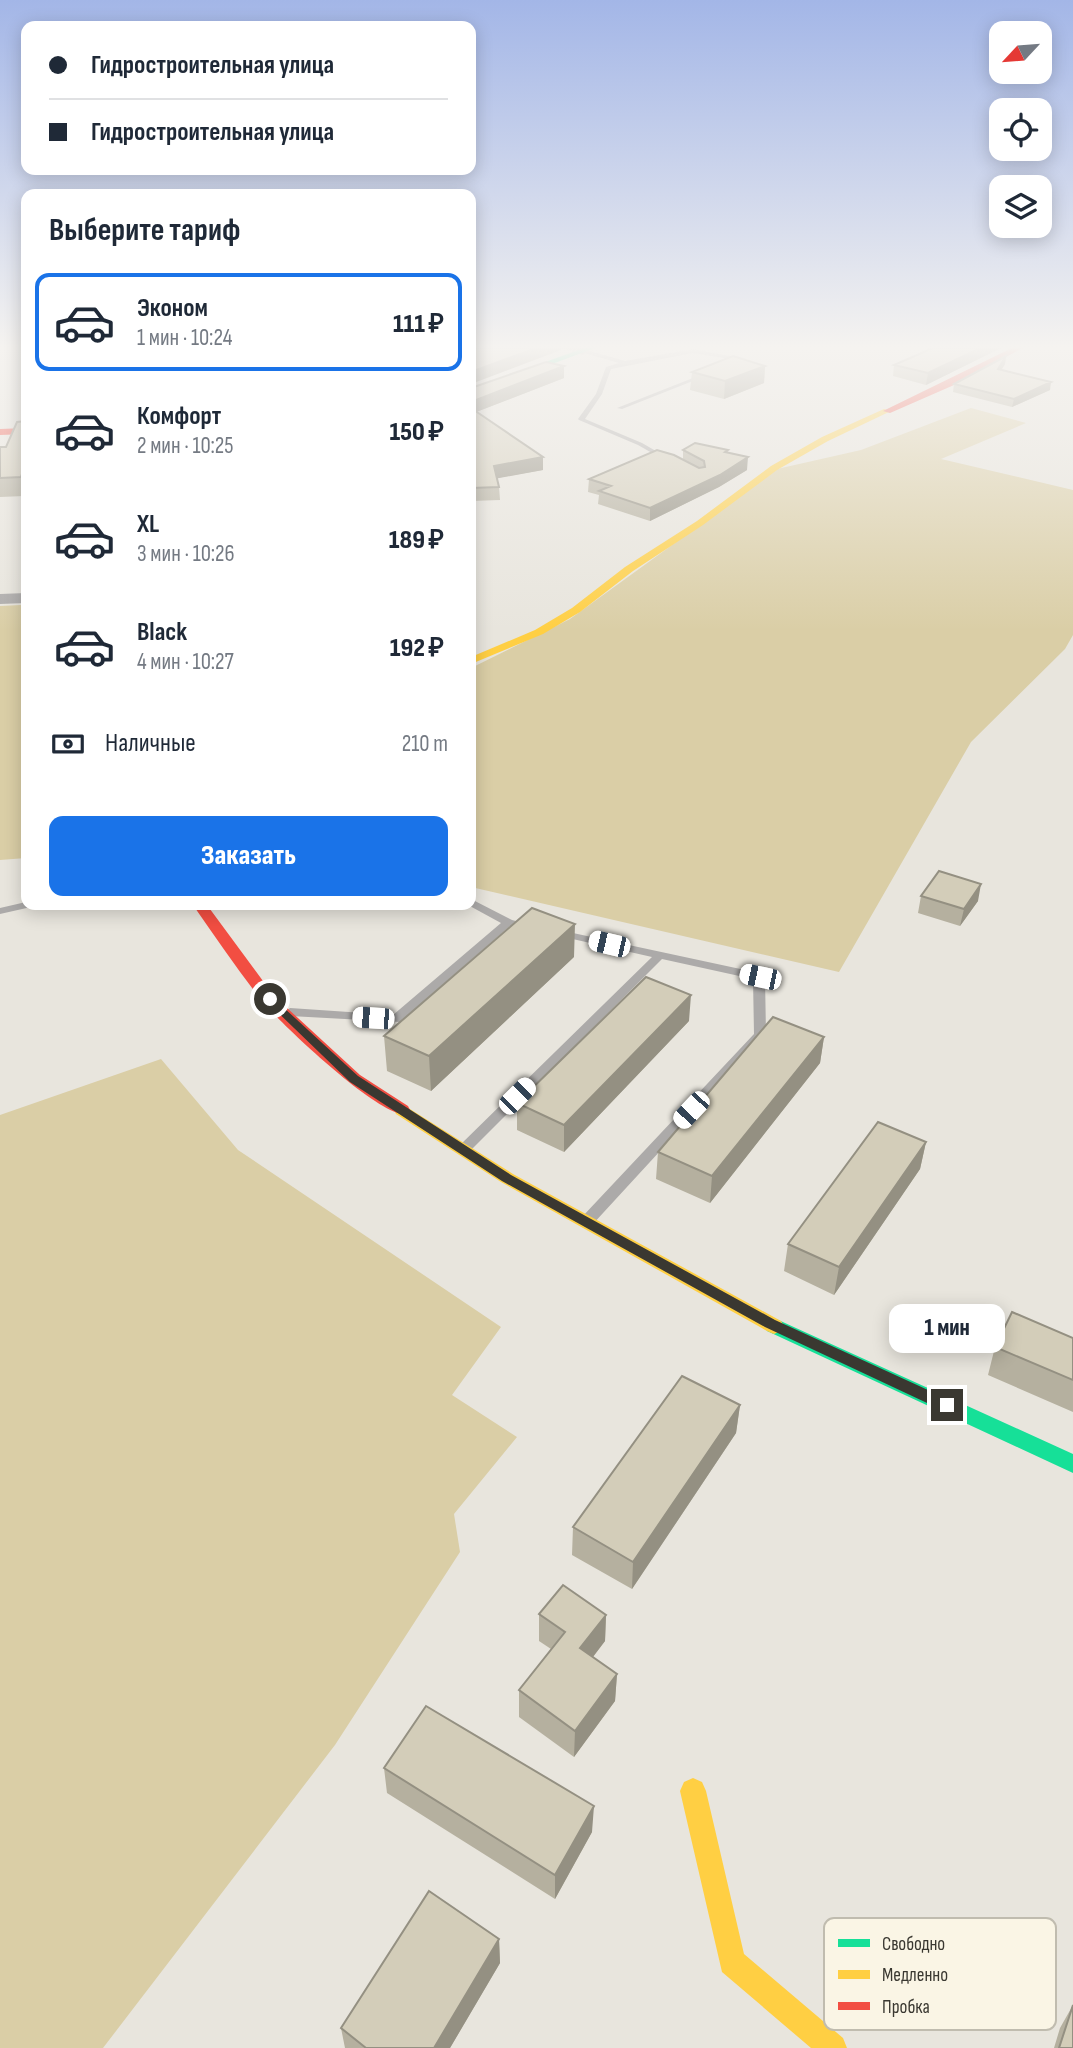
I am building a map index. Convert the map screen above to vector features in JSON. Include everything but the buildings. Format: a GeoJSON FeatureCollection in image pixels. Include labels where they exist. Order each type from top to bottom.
{"type":"FeatureCollection","features":[{"type":"Feature","properties":{"kind":"street"},"geometry":{"type":"LineString","coordinates":[[476,659],[539,632],[576,610],[629,569],[700,523],[774,468],[825,440]]}},
{"type":"Feature","properties":{"kind":"street"},"geometry":{"type":"LineString","coordinates":[[0,599],[21,598]]}},
{"type":"Feature","properties":{"kind":"street"},"geometry":{"type":"LineString","coordinates":[[204,910],[270,999],[354,1079],[463,1150],[507,1178],[770,1324],[1073,1464]]}},
{"type":"Feature","properties":{"kind":"street"},"geometry":{"type":"LineString","coordinates":[[693,1791],[732,1962],[833,2048]]}},
{"type":"Feature","properties":{"kind":"lane"},"geometry":{"type":"LineString","coordinates":[[629,440],[671,463]]}},
{"type":"Feature","properties":{"kind":"lane"},"geometry":{"type":"LineString","coordinates":[[476,905],[508,922],[760,977],[760,1035],[586,1222]]}},
{"type":"Feature","properties":{"kind":"lane"},"geometry":{"type":"LineString","coordinates":[[0,911],[21,906]]}},
{"type":"Feature","properties":{"kind":"lane"},"geometry":{"type":"LineString","coordinates":[[282,1011],[396,1019],[508,922]]}},
{"type":"Feature","properties":{"kind":"lane"},"geometry":{"type":"LineString","coordinates":[[463,1150],[659,956]]}},
{"type":"Feature","properties":{"kind":"shaded area"},"geometry":{"type":"Polygon","coordinates":[[[888,440],[987,440],[941,459],[1073,490],[1073,635],[1065,649],[971,742],[839,972],[476,888],[476,666],[570,619],[777,469],[861,450],[888,440]]]}},
{"type":"Feature","properties":{"kind":"shaded area"},"geometry":{"type":"Polygon","coordinates":[[[21,605],[21,858],[0,860],[0,606],[21,605]]]}},
{"type":"Feature","properties":{"kind":"shaded area"},"geometry":{"type":"Polygon","coordinates":[[[161,1059],[238,1150],[501,1327],[452,1395],[517,1437],[454,1514],[460,1552],[335,1745],[103,2048],[0,2048],[0,1115],[161,1059]]]}},
{"type":"Feature","properties":{"kind":"traffic: fast"},"geometry":{"type":"LineString","coordinates":[[774,1326],[1073,1464]]}},
{"type":"Feature","properties":{"kind":"traffic: slow"},"geometry":{"type":"LineString","coordinates":[[476,659],[539,632],[576,610],[629,569],[700,523],[774,468],[824,440]]}},
{"type":"Feature","properties":{"kind":"traffic: slow"},"geometry":{"type":"LineString","coordinates":[[402,1110],[507,1178],[774,1326]]}},
{"type":"Feature","properties":{"kind":"traffic: slow"},"geometry":{"type":"LineString","coordinates":[[693,1791],[732,1962],[833,2048]]}},
{"type":"Feature","properties":{"kind":"traffic: jam"},"geometry":{"type":"LineString","coordinates":[[204,910],[269,999],[354,1079],[402,1110]]}},
{"type":"Feature","properties":{"kind":"route"},"geometry":{"type":"LineString","coordinates":[[270,999],[354,1079],[507,1178],[770,1324],[947,1405]]}}]}
